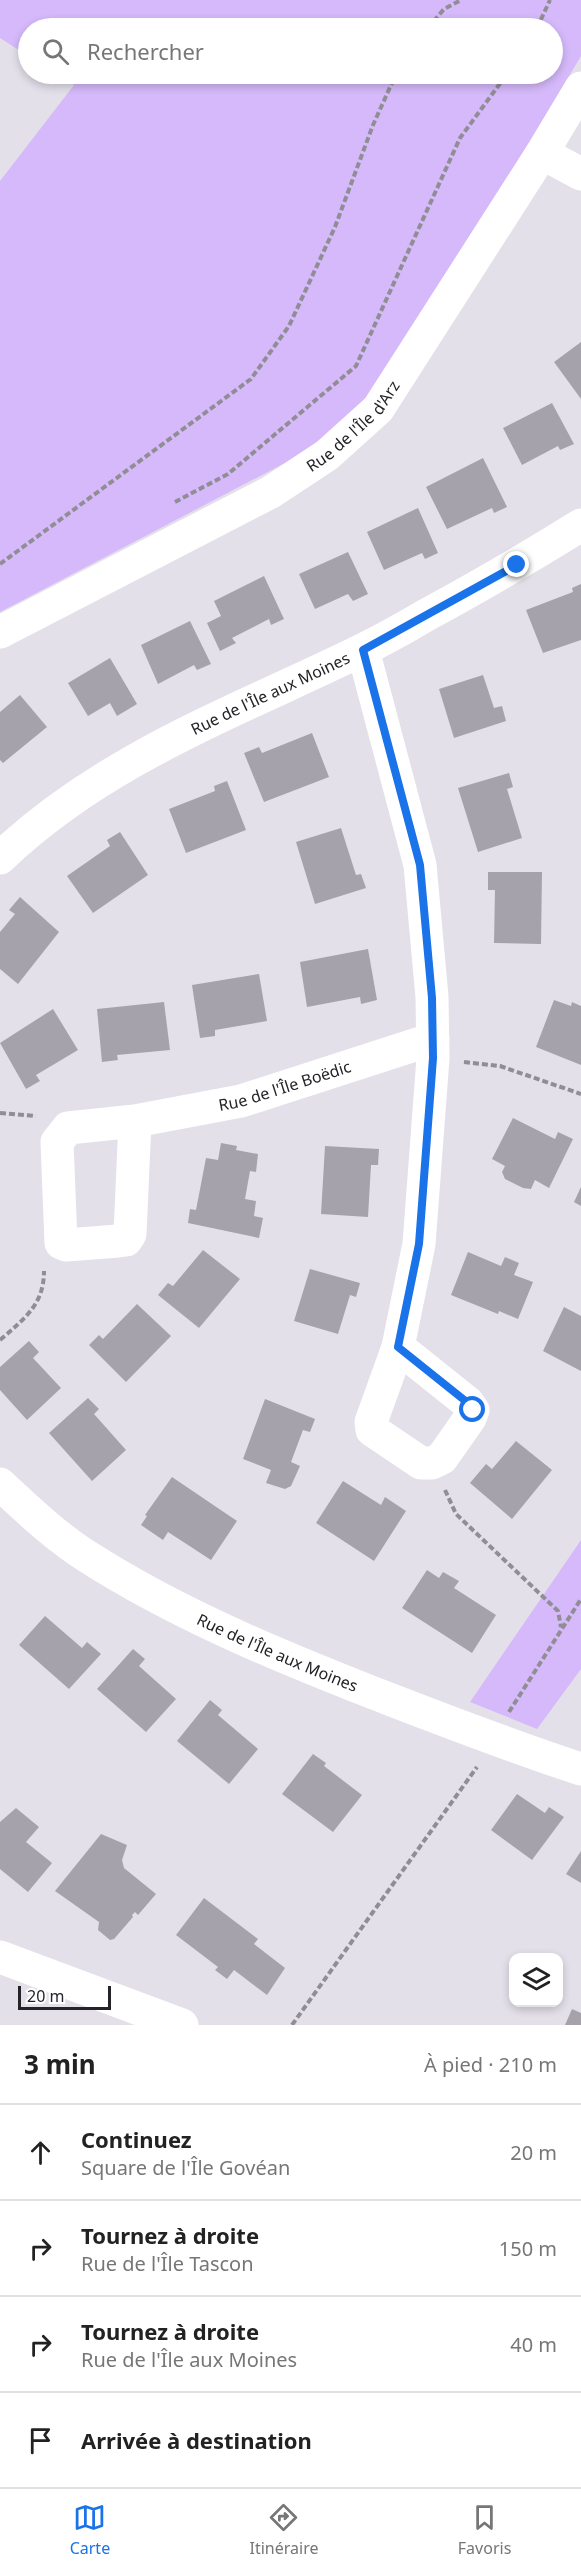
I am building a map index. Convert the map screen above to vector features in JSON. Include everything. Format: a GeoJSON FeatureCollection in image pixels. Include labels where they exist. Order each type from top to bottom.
{"type":"FeatureCollection","features":[{"type":"Feature","properties":{"kind":"street","name":"Rue de l'Île d'Arz"},"geometry":{"type":"LineString","coordinates":[[0,632],[271,492],[327,455],[378,409],[581,88]]}},
{"type":"Feature","properties":{"kind":"street"},"geometry":{"type":"LineString","coordinates":[[542,153],[581,174]]}},
{"type":"Feature","properties":{"kind":"street","name":"Rue de l'Île aux Moines"},"geometry":{"type":"LineString","coordinates":[[0,858],[26,833],[66,802],[161,744],[363,650],[517,565],[581,525]]}},
{"type":"Feature","properties":{"kind":"street"},"geometry":{"type":"LineString","coordinates":[[363,650],[420,865],[432,998],[433,1048],[419,1244],[398,1347],[371,1422],[372,1430],[421,1462],[432,1462],[442,1458],[470,1418],[473,1410],[468,1403],[398,1347]]}},
{"type":"Feature","properties":{"kind":"street","name":"Rue de l'Île Boëdic"},"geometry":{"type":"LineString","coordinates":[[61,1243],[57,1142],[68,1128],[135,1121],[241,1101],[433,1048]]}},
{"type":"Feature","properties":{"kind":"street"},"geometry":{"type":"LineString","coordinates":[[61,1243],[66,1245],[126,1240],[130,1234],[135,1121]]}},
{"type":"Feature","properties":{"kind":"street","name":"Rue de l'Île aux Moines"},"geometry":{"type":"LineString","coordinates":[[0,1484],[32,1514],[86,1556],[171,1605],[312,1669],[492,1740],[581,1769]]}},
{"type":"Feature","properties":{"kind":"street"},"geometry":{"type":"LineString","coordinates":[[0,1957],[182,2025]]}},
{"type":"Feature","properties":{"kind":"path"},"geometry":{"type":"LineString","coordinates":[[436,18],[444,9],[461,0]]}},
{"type":"Feature","properties":{"kind":"path"},"geometry":{"type":"LineString","coordinates":[[542,18],[550,0]]}},
{"type":"Feature","properties":{"kind":"path"},"geometry":{"type":"LineString","coordinates":[[0,564],[251,379],[293,316],[336,227],[392,84]]}},
{"type":"Feature","properties":{"kind":"path"},"geometry":{"type":"LineString","coordinates":[[166,507],[228,474],[356,366],[460,138],[500,84]]}},
{"type":"Feature","properties":{"kind":"path"},"geometry":{"type":"LineString","coordinates":[[433,1048],[500,1066],[581,1094]]}},
{"type":"Feature","properties":{"kind":"path"},"geometry":{"type":"LineString","coordinates":[[0,1340],[32,1311],[44,1287],[44,1263],[61,1243]]}},
{"type":"Feature","properties":{"kind":"path"},"geometry":{"type":"LineString","coordinates":[[432,1462],[456,1514],[558,1611],[561,1627]]}},
{"type":"Feature","properties":{"kind":"path"},"geometry":{"type":"LineString","coordinates":[[292,2025],[472,1776],[561,1627],[581,1599]]}},
{"type":"Feature","properties":{"kind":"shaded area"},"geometry":{"type":"Polygon","coordinates":[[[0,0],[581,0],[581,56],[396,365],[325,442],[0,612],[0,181],[74,85],[72,84],[563,84],[563,18],[18,18],[18,50],[0,38],[0,0]]]}},
{"type":"Feature","properties":{"kind":"shaded area"},"geometry":{"type":"Polygon","coordinates":[[[581,1540],[581,1669],[537,1729],[470,1702],[581,1540]]]}},
{"type":"Feature","properties":{"kind":"building"},"geometry":{"type":"Polygon","coordinates":[[[581,342],[581,399],[554,362],[581,342]]]}},
{"type":"Feature","properties":{"kind":"building"},"geometry":{"type":"Polygon","coordinates":[[[552,403],[574,444],[560,450],[558,446],[522,465],[503,428],[552,403]]]}},
{"type":"Feature","properties":{"kind":"building"},"geometry":{"type":"Polygon","coordinates":[[[483,458],[507,507],[494,513],[492,508],[447,529],[426,487],[483,458]]]}},
{"type":"Feature","properties":{"kind":"building"},"geometry":{"type":"Polygon","coordinates":[[[418,508],[438,553],[425,559],[422,553],[384,570],[367,532],[418,508]]]}},
{"type":"Feature","properties":{"kind":"building"},"geometry":{"type":"Polygon","coordinates":[[[348,552],[368,594],[353,601],[348,594],[315,609],[299,574],[348,552]]]}},
{"type":"Feature","properties":{"kind":"building"},"geometry":{"type":"Polygon","coordinates":[[[264,576],[284,619],[271,625],[269,619],[232,638],[236,643],[220,651],[207,623],[221,616],[214,601],[264,576]]]}},
{"type":"Feature","properties":{"kind":"building"},"geometry":{"type":"Polygon","coordinates":[[[581,584],[581,640],[543,653],[526,610],[573,592],[572,588],[581,584]]]}},
{"type":"Feature","properties":{"kind":"building"},"geometry":{"type":"Polygon","coordinates":[[[190,621],[211,664],[197,670],[194,665],[158,684],[141,645],[190,621]]]}},
{"type":"Feature","properties":{"kind":"building"},"geometry":{"type":"Polygon","coordinates":[[[110,658],[137,704],[117,716],[110,703],[88,716],[68,683],[110,658]]]}},
{"type":"Feature","properties":{"kind":"building"},"geometry":{"type":"Polygon","coordinates":[[[483,675],[494,708],[502,706],[506,721],[454,738],[439,689],[483,675]]]}},
{"type":"Feature","properties":{"kind":"building"},"geometry":{"type":"Polygon","coordinates":[[[20,695],[47,727],[3,763],[0,760],[0,712],[20,695]]]}},
{"type":"Feature","properties":{"kind":"building"},"geometry":{"type":"Polygon","coordinates":[[[312,733],[329,777],[264,802],[244,753],[259,747],[262,753],[312,733]]]}},
{"type":"Feature","properties":{"kind":"building"},"geometry":{"type":"Polygon","coordinates":[[[509,773],[513,787],[507,789],[522,838],[478,852],[458,788],[509,773]]]}},
{"type":"Feature","properties":{"kind":"building"},"geometry":{"type":"Polygon","coordinates":[[[227,781],[246,830],[186,853],[169,809],[215,791],[214,786],[227,781]]]}},
{"type":"Feature","properties":{"kind":"building"},"geometry":{"type":"Polygon","coordinates":[[[341,828],[356,875],[361,874],[366,888],[315,904],[296,842],[341,828]]]}},
{"type":"Feature","properties":{"kind":"building"},"geometry":{"type":"Polygon","coordinates":[[[120,832],[148,875],[93,913],[67,876],[110,846],[107,840],[120,832]]]}},
{"type":"Feature","properties":{"kind":"building"},"geometry":{"type":"Polygon","coordinates":[[[488,872],[542,872],[541,944],[494,943],[495,890],[488,890],[488,872]]]}},
{"type":"Feature","properties":{"kind":"building"},"geometry":{"type":"Polygon","coordinates":[[[20,897],[59,932],[18,984],[0,969],[0,932],[15,914],[9,910],[20,897]]]}},
{"type":"Feature","properties":{"kind":"building"},"geometry":{"type":"Polygon","coordinates":[[[368,949],[377,1000],[361,1004],[360,997],[307,1007],[300,962],[368,949]]]}},
{"type":"Feature","properties":{"kind":"building"},"geometry":{"type":"Polygon","coordinates":[[[259,974],[267,1021],[215,1030],[215,1036],[200,1038],[192,985],[259,974]]]}},
{"type":"Feature","properties":{"kind":"building"},"geometry":{"type":"Polygon","coordinates":[[[554,1000],[571,1006],[572,1002],[581,1006],[581,1065],[536,1047],[554,1000]]]}},
{"type":"Feature","properties":{"kind":"building"},"geometry":{"type":"Polygon","coordinates":[[[164,1002],[170,1050],[117,1055],[118,1060],[102,1062],[97,1009],[164,1002]]]}},
{"type":"Feature","properties":{"kind":"building"},"geometry":{"type":"Polygon","coordinates":[[[53,1009],[78,1050],[36,1075],[40,1081],[26,1089],[0,1043],[53,1009]]]}},
{"type":"Feature","properties":{"kind":"building"},"geometry":{"type":"Polygon","coordinates":[[[513,1118],[555,1139],[558,1132],[573,1139],[549,1188],[535,1180],[531,1189],[523,1188],[505,1179],[502,1172],[505,1166],[492,1159],[513,1118]]]}},
{"type":"Feature","properties":{"kind":"building"},"geometry":{"type":"Polygon","coordinates":[[[221,1143],[237,1146],[236,1150],[258,1154],[256,1172],[250,1171],[245,1199],[256,1201],[254,1216],[263,1218],[259,1238],[188,1223],[190,1209],[196,1210],[206,1158],[218,1160],[221,1143]]]}},
{"type":"Feature","properties":{"kind":"building"},"geometry":{"type":"Polygon","coordinates":[[[325,1146],[379,1149],[378,1165],[371,1165],[368,1217],[321,1214],[325,1146]]]}},
{"type":"Feature","properties":{"kind":"building"},"geometry":{"type":"Polygon","coordinates":[[[581,1187],[581,1206],[574,1202],[581,1187]]]}},
{"type":"Feature","properties":{"kind":"building"},"geometry":{"type":"Polygon","coordinates":[[[203,1250],[240,1279],[199,1328],[158,1295],[168,1283],[173,1286],[203,1250]]]}},
{"type":"Feature","properties":{"kind":"building"},"geometry":{"type":"Polygon","coordinates":[[[468,1252],[501,1266],[505,1257],[519,1263],[514,1275],[533,1282],[518,1319],[499,1311],[498,1314],[451,1295],[468,1252]]]}},
{"type":"Feature","properties":{"kind":"building"},"geometry":{"type":"Polygon","coordinates":[[[310,1269],[360,1283],[356,1297],[350,1295],[338,1334],[294,1321],[310,1269]]]}},
{"type":"Feature","properties":{"kind":"building"},"geometry":{"type":"Polygon","coordinates":[[[137,1304],[171,1336],[126,1382],[89,1345],[99,1335],[103,1339],[137,1304]]]}},
{"type":"Feature","properties":{"kind":"building"},"geometry":{"type":"Polygon","coordinates":[[[564,1307],[581,1316],[581,1371],[543,1351],[564,1307]]]}},
{"type":"Feature","properties":{"kind":"building"},"geometry":{"type":"Polygon","coordinates":[[[29,1341],[39,1352],[33,1358],[61,1388],[27,1420],[0,1390],[0,1367],[29,1341]]]}},
{"type":"Feature","properties":{"kind":"building"},"geometry":{"type":"Polygon","coordinates":[[[88,1398],[99,1409],[94,1414],[126,1450],[92,1481],[49,1433],[88,1398]]]}},
{"type":"Feature","properties":{"kind":"building"},"geometry":{"type":"Polygon","coordinates":[[[265,1399],[315,1419],[310,1432],[303,1430],[291,1462],[300,1466],[291,1486],[285,1489],[266,1483],[271,1470],[243,1459],[265,1399]]]}},
{"type":"Feature","properties":{"kind":"building"},"geometry":{"type":"Polygon","coordinates":[[[516,1441],[552,1470],[512,1519],[470,1483],[486,1464],[492,1469],[516,1441]]]}},
{"type":"Feature","properties":{"kind":"building"},"geometry":{"type":"Polygon","coordinates":[[[172,1477],[237,1521],[211,1560],[168,1532],[163,1540],[141,1525],[147,1516],[145,1515],[172,1477]]]}},
{"type":"Feature","properties":{"kind":"building"},"geometry":{"type":"Polygon","coordinates":[[[343,1481],[381,1505],[385,1497],[406,1511],[374,1561],[316,1523],[343,1481]]]}},
{"type":"Feature","properties":{"kind":"building"},"geometry":{"type":"Polygon","coordinates":[[[427,1570],[439,1578],[443,1572],[459,1581],[454,1588],[496,1615],[472,1653],[402,1608],[427,1570]]]}},
{"type":"Feature","properties":{"kind":"building"},"geometry":{"type":"Polygon","coordinates":[[[45,1616],[82,1648],[87,1642],[101,1654],[69,1689],[19,1645],[45,1616]]]}},
{"type":"Feature","properties":{"kind":"building"},"geometry":{"type":"Polygon","coordinates":[[[133,1649],[145,1659],[139,1666],[176,1699],[146,1732],[97,1689],[133,1649]]]}},
{"type":"Feature","properties":{"kind":"building"},"geometry":{"type":"Polygon","coordinates":[[[210,1700],[222,1710],[218,1715],[258,1749],[229,1784],[177,1741],[210,1700]]]}},
{"type":"Feature","properties":{"kind":"building"},"geometry":{"type":"Polygon","coordinates":[[[313,1754],[326,1763],[324,1766],[362,1795],[333,1832],[282,1794],[313,1754]]]}},
{"type":"Feature","properties":{"kind":"building"},"geometry":{"type":"Polygon","coordinates":[[[517,1794],[545,1813],[549,1807],[564,1817],[532,1860],[491,1830],[517,1794]]]}},
{"type":"Feature","properties":{"kind":"building"},"geometry":{"type":"Polygon","coordinates":[[[16,1808],[39,1827],[26,1842],[52,1863],[28,1892],[0,1869],[0,1822],[16,1808]]]}},
{"type":"Feature","properties":{"kind":"building"},"geometry":{"type":"Polygon","coordinates":[[[101,1834],[127,1845],[122,1860],[124,1868],[156,1894],[138,1915],[135,1912],[132,1915],[133,1917],[114,1939],[110,1940],[98,1930],[99,1922],[55,1891],[101,1834]]]}},
{"type":"Feature","properties":{"kind":"building"},"geometry":{"type":"Polygon","coordinates":[[[581,1851],[581,1883],[566,1874],[581,1851]]]}},
{"type":"Feature","properties":{"kind":"building"},"geometry":{"type":"Polygon","coordinates":[[[204,1898],[258,1939],[254,1944],[285,1968],[267,1995],[234,1970],[227,1979],[215,1970],[218,1967],[176,1935],[204,1898]]]}},
{"type":"Feature","properties":{"kind":"building"},"geometry":{"type":"Polygon","coordinates":[[[572,2009],[581,2013],[581,2025],[565,2025],[572,2009]]]}},
{"type":"Feature","properties":{"kind":"route"},"geometry":{"type":"LineString","coordinates":[[473,1410],[468,1403],[398,1347],[419,1244],[433,1058],[432,998],[420,865],[363,650],[517,565]]}}]}
